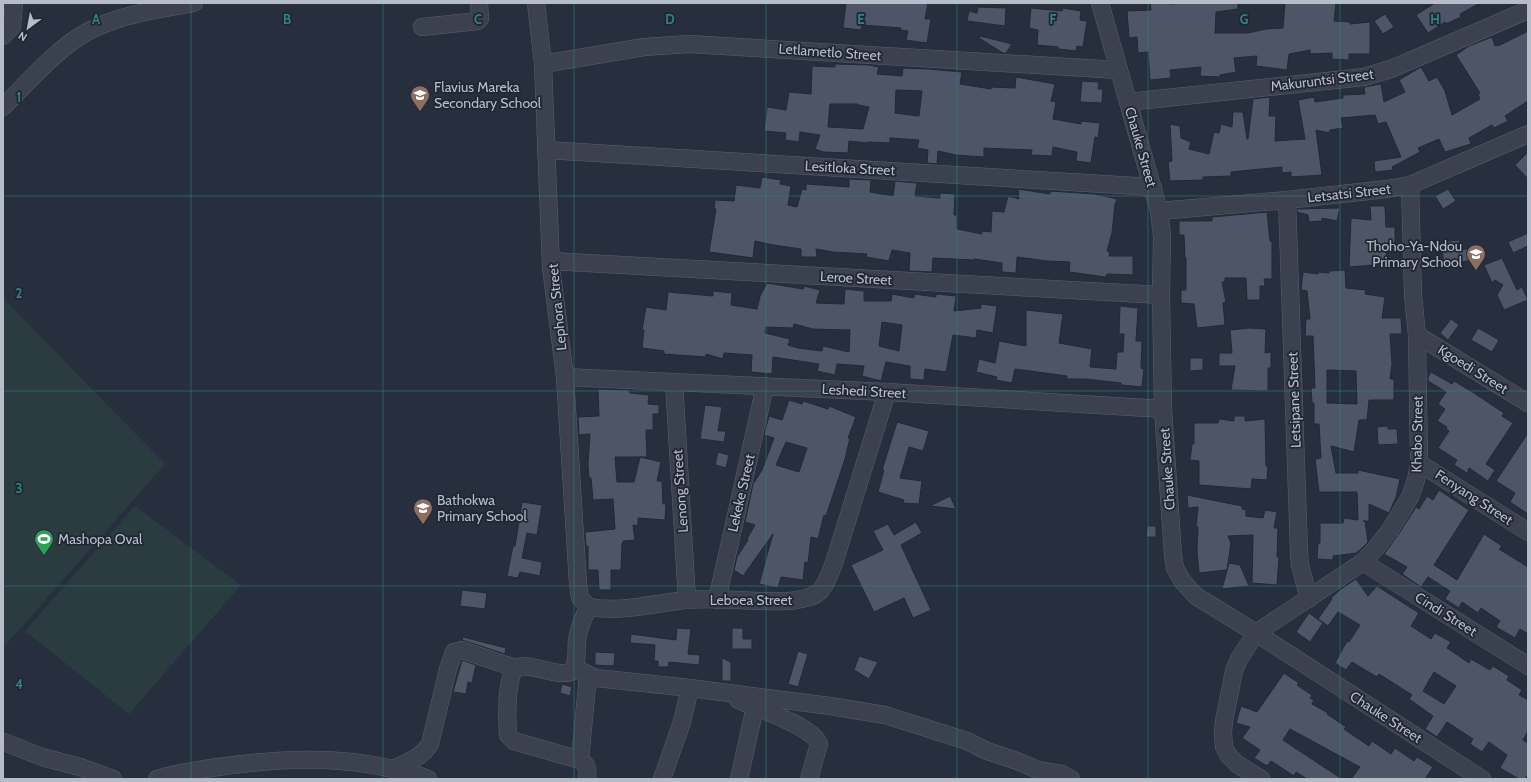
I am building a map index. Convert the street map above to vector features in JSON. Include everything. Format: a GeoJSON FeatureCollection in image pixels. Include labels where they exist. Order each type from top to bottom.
{"type":"FeatureCollection","features":[{"type":"Feature","properties":{"kind":"street"},"geometry":{"type":"LineString","coordinates":[[3,36],[12,27],[14,3]]}},
{"type":"Feature","properties":{"kind":"street"},"geometry":{"type":"LineString","coordinates":[[3,107],[65,47],[82,35],[123,17],[194,3]]}},
{"type":"Feature","properties":{"kind":"street"},"geometry":{"type":"LineString","coordinates":[[422,27],[478,21],[480,19],[480,3]]}},
{"type":"Feature","properties":{"kind":"street","name":"Lephora Street"},"geometry":{"type":"LineString","coordinates":[[536,3],[543,64],[551,261],[565,377],[578,584],[580,598],[589,607]]}},
{"type":"Feature","properties":{"kind":"street","name":"Chauke Street"},"geometry":{"type":"LineString","coordinates":[[1100,3],[1159,211],[1162,236],[1161,296],[1163,409],[1172,548],[1175,568],[1183,582],[1196,596],[1482,779]]}},
{"type":"Feature","properties":{"kind":"street","name":"Makuruntsi Street"},"geometry":{"type":"LineString","coordinates":[[1128,102],[1364,77],[1391,70],[1528,10]]}},
{"type":"Feature","properties":{"kind":"street","name":"Letlametlo Street"},"geometry":{"type":"LineString","coordinates":[[543,64],[644,47],[689,44],[1118,70]]}},
{"type":"Feature","properties":{"kind":"street","name":"Letsatsi Street"},"geometry":{"type":"LineString","coordinates":[[1159,211],[1287,200],[1382,190],[1410,185],[1528,134]]}},
{"type":"Feature","properties":{"kind":"street","name":"Lesitloka Street"},"geometry":{"type":"LineString","coordinates":[[546,150],[1153,186]]}},
{"type":"Feature","properties":{"kind":"street","name":"Khabo Street"},"geometry":{"type":"LineString","coordinates":[[1256,633],[1363,562],[1390,530],[1410,497],[1416,480],[1419,463],[1417,335],[1413,295],[1410,185]]}},
{"type":"Feature","properties":{"kind":"street","name":"Letsipane Street"},"geometry":{"type":"LineString","coordinates":[[1287,200],[1299,552],[1300,565],[1310,598]]}},
{"type":"Feature","properties":{"kind":"street","name":"Leroe Street"},"geometry":{"type":"LineString","coordinates":[[551,261],[1161,296]]}},
{"type":"Feature","properties":{"kind":"street","name":"Kgoedi Street"},"geometry":{"type":"LineString","coordinates":[[1417,335],[1528,403]]}},
{"type":"Feature","properties":{"kind":"street","name":"Leshedi Street"},"geometry":{"type":"LineString","coordinates":[[565,377],[887,392],[1163,409]]}},
{"type":"Feature","properties":{"kind":"street","name":"Lenong Street"},"geometry":{"type":"LineString","coordinates":[[674,382],[687,600]]}},
{"type":"Feature","properties":{"kind":"street","name":"Lekeke Street"},"geometry":{"type":"LineString","coordinates":[[717,600],[765,386]]}},
{"type":"Feature","properties":{"kind":"street","name":"Leboea Street"},"geometry":{"type":"LineString","coordinates":[[589,607],[599,609],[629,607],[687,600],[790,601],[807,599],[819,593],[826,582],[834,563],[887,392]]}},
{"type":"Feature","properties":{"kind":"street","name":"Fenyang Street"},"geometry":{"type":"LineString","coordinates":[[1419,463],[1528,532]]}},
{"type":"Feature","properties":{"kind":"street","name":"Cindi Street"},"geometry":{"type":"LineString","coordinates":[[1363,562],[1528,666]]}},
{"type":"Feature","properties":{"kind":"street"},"geometry":{"type":"LineString","coordinates":[[580,760],[581,672],[578,636],[581,623],[589,607]]}},
{"type":"Feature","properties":{"kind":"street"},"geometry":{"type":"LineString","coordinates":[[1256,633],[1245,648],[1234,671],[1227,702],[1223,733],[1224,747],[1229,756],[1237,764],[1261,779]]}},
{"type":"Feature","properties":{"kind":"street"},"geometry":{"type":"LineString","coordinates":[[157,779],[187,772],[244,763],[313,759],[372,772],[393,769],[418,757],[430,744],[448,669],[454,652],[462,650],[515,668],[524,666],[566,674],[570,672],[581,672],[605,679],[830,706],[885,715],[967,741],[986,751],[1017,761],[1031,774],[1045,772],[1062,774],[1071,779]]}},
{"type":"Feature","properties":{"kind":"street"},"geometry":{"type":"LineString","coordinates":[[515,668],[512,676],[508,701],[508,735],[514,742],[580,760],[585,763],[588,768],[588,779]]}},
{"type":"Feature","properties":{"kind":"street"},"geometry":{"type":"LineString","coordinates":[[662,779],[682,722],[690,688]]}},
{"type":"Feature","properties":{"kind":"street"},"geometry":{"type":"LineString","coordinates":[[719,692],[800,726],[817,739],[819,744],[809,779]]}},
{"type":"Feature","properties":{"kind":"street"},"geometry":{"type":"LineString","coordinates":[[739,779],[755,707]]}},
{"type":"Feature","properties":{"kind":"street"},"geometry":{"type":"LineString","coordinates":[[4,742],[42,757],[80,767],[113,779]]}},
{"type":"Feature","properties":{"kind":"street"},"geometry":{"type":"LineString","coordinates":[[393,769],[428,779]]}},
{"type":"Feature","properties":{"kind":"shaded area","name":"Mashopa Oval"},"geometry":{"type":"Polygon","coordinates":[[[3,298],[165,464],[3,648],[3,298]]]}},
{"type":"Feature","properties":{"kind":"shaded area"},"geometry":{"type":"Polygon","coordinates":[[[135,506],[241,585],[129,714],[25,631],[135,506]]]}},
{"type":"Feature","properties":{"kind":"building"},"geometry":{"type":"Polygon","coordinates":[[[846,3],[928,3],[925,19],[931,19],[927,43],[906,40],[908,31],[900,30],[901,28],[862,25],[861,30],[843,28],[846,3]]]}},
{"type":"Feature","properties":{"kind":"building"},"geometry":{"type":"Polygon","coordinates":[[[1150,3],[1238,3],[1238,9],[1216,12],[1215,33],[1248,33],[1266,29],[1283,28],[1285,3],[1336,3],[1334,21],[1350,22],[1350,24],[1370,22],[1370,54],[1349,54],[1349,60],[1332,59],[1332,53],[1310,54],[1310,50],[1289,54],[1287,70],[1256,66],[1257,56],[1234,58],[1236,72],[1220,75],[1220,77],[1200,76],[1201,67],[1170,70],[1171,78],[1150,80],[1148,52],[1138,53],[1137,37],[1129,38],[1127,11],[1151,10],[1150,3]]]}},
{"type":"Feature","properties":{"kind":"building"},"geometry":{"type":"Polygon","coordinates":[[[1435,3],[1480,3],[1460,14],[1461,17],[1446,24],[1445,22],[1428,33],[1416,15],[1435,3]]]}},
{"type":"Feature","properties":{"kind":"building"},"geometry":{"type":"Polygon","coordinates":[[[978,7],[1006,8],[1005,26],[967,21],[969,11],[977,13],[978,7]]]}},
{"type":"Feature","properties":{"kind":"building"},"geometry":{"type":"Polygon","coordinates":[[[1031,8],[1062,11],[1063,8],[1081,11],[1080,20],[1087,21],[1083,47],[1077,46],[1076,51],[1058,49],[1058,47],[1037,45],[1038,30],[1029,28],[1031,8]]]}},
{"type":"Feature","properties":{"kind":"building"},"geometry":{"type":"Polygon","coordinates":[[[1385,14],[1394,27],[1383,34],[1374,21],[1385,14]]]}},
{"type":"Feature","properties":{"kind":"building"},"geometry":{"type":"Polygon","coordinates":[[[1528,31],[1528,101],[1505,116],[1508,121],[1494,128],[1492,125],[1469,138],[1471,144],[1445,152],[1439,139],[1418,148],[1420,152],[1392,167],[1393,170],[1375,172],[1374,161],[1401,157],[1386,122],[1378,124],[1375,115],[1341,118],[1343,128],[1330,130],[1329,133],[1316,130],[1322,175],[1291,177],[1291,172],[1282,173],[1282,167],[1231,172],[1231,176],[1203,177],[1203,180],[1170,181],[1168,162],[1172,161],[1170,124],[1180,126],[1181,138],[1191,142],[1189,149],[1209,154],[1214,132],[1219,133],[1221,124],[1232,127],[1233,112],[1243,112],[1248,139],[1253,99],[1270,97],[1269,116],[1276,116],[1275,141],[1305,139],[1298,100],[1314,97],[1315,102],[1343,98],[1343,95],[1365,94],[1364,87],[1381,84],[1384,102],[1405,92],[1399,80],[1421,67],[1429,81],[1437,77],[1445,91],[1452,115],[1480,99],[1478,94],[1480,93],[1456,55],[1469,46],[1492,37],[1495,46],[1498,46],[1528,31]]]}},
{"type":"Feature","properties":{"kind":"building"},"geometry":{"type":"Polygon","coordinates":[[[980,36],[1012,44],[1006,53],[1003,53],[979,38],[980,36]]]}},
{"type":"Feature","properties":{"kind":"building"},"geometry":{"type":"Polygon","coordinates":[[[835,64],[869,65],[879,67],[877,74],[902,76],[903,68],[962,72],[960,84],[991,89],[991,87],[1015,88],[1016,77],[1055,84],[1051,101],[1056,102],[1053,119],[1081,124],[1081,121],[1100,123],[1098,138],[1095,137],[1091,163],[1076,161],[1077,152],[1053,147],[1052,156],[1031,155],[1032,150],[984,148],[984,157],[956,155],[938,151],[937,164],[927,163],[928,150],[917,148],[919,140],[890,138],[890,143],[849,141],[848,153],[823,152],[815,149],[820,135],[800,132],[799,142],[785,140],[786,133],[764,131],[767,107],[786,110],[789,92],[811,94],[812,66],[835,67],[835,64]],[[896,90],[895,113],[919,116],[922,91],[896,90]],[[830,104],[828,127],[863,129],[869,107],[858,104],[830,104]]]}},
{"type":"Feature","properties":{"kind":"building"},"geometry":{"type":"Polygon","coordinates":[[[1082,81],[1099,82],[1098,89],[1103,89],[1102,103],[1080,102],[1082,81]]]}},
{"type":"Feature","properties":{"kind":"building"},"geometry":{"type":"Polygon","coordinates":[[[1528,152],[1528,179],[1515,165],[1528,152]]]}},
{"type":"Feature","properties":{"kind":"building"},"geometry":{"type":"Polygon","coordinates":[[[762,177],[781,180],[780,184],[791,186],[788,205],[797,207],[802,189],[806,190],[806,184],[849,187],[849,179],[871,180],[870,192],[893,196],[895,181],[917,183],[915,196],[940,198],[940,193],[955,194],[954,215],[957,215],[957,229],[982,234],[982,231],[991,232],[992,211],[1004,212],[1008,196],[1019,199],[1018,189],[1050,194],[1050,191],[1095,194],[1117,199],[1115,204],[1112,233],[1107,251],[1110,252],[1109,256],[1133,256],[1133,275],[1107,274],[1106,277],[1069,272],[1070,262],[1017,257],[1016,273],[1002,272],[1002,263],[974,259],[933,258],[932,272],[909,271],[910,253],[892,250],[889,261],[866,257],[867,254],[833,252],[816,249],[817,257],[801,257],[801,249],[755,241],[753,258],[709,252],[716,209],[714,209],[715,200],[734,201],[736,185],[760,188],[762,177]]]}},
{"type":"Feature","properties":{"kind":"building"},"geometry":{"type":"Polygon","coordinates":[[[1448,189],[1456,201],[1443,209],[1435,196],[1448,189]]]}},
{"type":"Feature","properties":{"kind":"building"},"geometry":{"type":"Polygon","coordinates":[[[1370,206],[1385,206],[1386,227],[1395,227],[1395,245],[1386,245],[1387,264],[1349,267],[1351,218],[1371,220],[1370,206]]]}},
{"type":"Feature","properties":{"kind":"building"},"geometry":{"type":"Polygon","coordinates":[[[1340,208],[1337,221],[1322,218],[1322,221],[1309,222],[1308,215],[1297,212],[1297,209],[1340,208]]]}},
{"type":"Feature","properties":{"kind":"building"},"geometry":{"type":"Polygon","coordinates":[[[1267,212],[1270,241],[1272,241],[1272,279],[1264,279],[1265,286],[1260,286],[1260,300],[1247,300],[1246,278],[1225,278],[1225,282],[1222,282],[1226,302],[1223,303],[1225,325],[1197,328],[1194,304],[1181,303],[1181,290],[1186,290],[1186,258],[1184,235],[1179,235],[1179,221],[1212,221],[1212,217],[1267,212]]]}},
{"type":"Feature","properties":{"kind":"building"},"geometry":{"type":"Polygon","coordinates":[[[1528,233],[1528,246],[1513,253],[1508,242],[1528,233]]]}},
{"type":"Feature","properties":{"kind":"building"},"geometry":{"type":"Polygon","coordinates":[[[1459,240],[1461,250],[1483,246],[1486,258],[1462,262],[1463,264],[1444,266],[1441,242],[1459,240]]]}},
{"type":"Feature","properties":{"kind":"building"},"geometry":{"type":"Polygon","coordinates":[[[1502,258],[1517,290],[1522,287],[1528,300],[1504,310],[1497,295],[1503,285],[1495,280],[1492,283],[1484,265],[1502,258]]]}},
{"type":"Feature","properties":{"kind":"building"},"geometry":{"type":"Polygon","coordinates":[[[1345,270],[1346,288],[1366,290],[1365,294],[1385,297],[1382,318],[1401,318],[1402,334],[1390,334],[1392,364],[1390,379],[1394,379],[1394,400],[1369,400],[1367,420],[1359,420],[1354,452],[1331,446],[1336,473],[1358,473],[1358,470],[1400,479],[1396,497],[1389,513],[1369,504],[1369,521],[1365,521],[1368,542],[1357,553],[1333,556],[1333,560],[1317,559],[1318,543],[1320,543],[1320,523],[1343,523],[1344,518],[1358,520],[1357,492],[1319,492],[1315,459],[1321,458],[1319,424],[1314,424],[1314,403],[1312,403],[1311,388],[1315,388],[1313,336],[1305,336],[1306,319],[1310,319],[1307,291],[1301,290],[1303,272],[1318,274],[1318,272],[1329,273],[1329,271],[1345,270]],[[1327,370],[1327,403],[1357,404],[1356,371],[1327,370]]]}},
{"type":"Feature","properties":{"kind":"building"},"geometry":{"type":"Polygon","coordinates":[[[767,283],[803,289],[804,286],[820,290],[816,303],[844,304],[845,289],[864,291],[864,301],[891,301],[892,294],[914,298],[914,294],[936,297],[936,294],[956,296],[954,311],[981,308],[981,304],[997,306],[993,333],[977,330],[976,338],[953,335],[946,372],[925,369],[924,380],[910,379],[910,366],[886,362],[881,381],[862,376],[864,366],[837,364],[835,375],[817,371],[819,364],[773,357],[772,374],[751,372],[752,355],[724,353],[723,359],[706,354],[706,357],[664,354],[664,351],[642,348],[644,330],[642,330],[646,307],[666,310],[668,292],[713,296],[713,291],[732,293],[731,305],[757,309],[760,296],[767,283]],[[882,322],[879,346],[899,351],[902,325],[882,322]],[[794,324],[793,328],[766,327],[765,333],[790,339],[788,345],[798,348],[822,351],[823,346],[849,352],[850,330],[813,329],[794,324]]]}},
{"type":"Feature","properties":{"kind":"building"},"geometry":{"type":"Polygon","coordinates":[[[1120,306],[1138,308],[1136,341],[1142,341],[1141,368],[1144,369],[1142,387],[1085,379],[1067,379],[1067,376],[1015,369],[1012,383],[996,380],[997,377],[976,372],[979,359],[995,363],[999,341],[1026,346],[1026,310],[1063,314],[1059,343],[1092,349],[1090,367],[1116,369],[1117,352],[1123,352],[1124,334],[1119,334],[1120,306]]]}},
{"type":"Feature","properties":{"kind":"building"},"geometry":{"type":"Polygon","coordinates":[[[1451,319],[1459,325],[1448,340],[1440,333],[1451,319]]]}},
{"type":"Feature","properties":{"kind":"building"},"geometry":{"type":"Polygon","coordinates":[[[1250,328],[1266,329],[1265,353],[1271,352],[1271,368],[1268,368],[1268,391],[1231,390],[1235,366],[1219,366],[1219,353],[1232,353],[1230,330],[1250,328]]]}},
{"type":"Feature","properties":{"kind":"building"},"geometry":{"type":"Polygon","coordinates":[[[1478,328],[1499,340],[1492,352],[1471,340],[1478,328]]]}},
{"type":"Feature","properties":{"kind":"building"},"geometry":{"type":"Polygon","coordinates":[[[1190,358],[1203,358],[1203,370],[1190,371],[1190,358]]]}},
{"type":"Feature","properties":{"kind":"building"},"geometry":{"type":"Polygon","coordinates":[[[1431,372],[1452,384],[1454,381],[1474,393],[1504,413],[1502,416],[1513,423],[1486,464],[1495,470],[1488,481],[1469,468],[1467,473],[1454,465],[1457,460],[1438,448],[1449,431],[1446,429],[1447,427],[1437,421],[1445,409],[1438,404],[1446,392],[1428,381],[1428,377],[1431,372]]]}},
{"type":"Feature","properties":{"kind":"building"},"geometry":{"type":"Polygon","coordinates":[[[598,389],[629,390],[630,393],[649,395],[648,404],[659,405],[659,414],[653,414],[653,430],[646,430],[647,457],[640,457],[661,462],[657,481],[662,481],[663,504],[666,504],[665,520],[638,518],[638,526],[633,525],[635,540],[623,541],[624,543],[622,543],[621,570],[611,570],[611,590],[599,590],[598,570],[588,570],[588,546],[586,546],[585,532],[615,529],[613,499],[593,500],[588,464],[590,434],[579,435],[578,417],[599,416],[598,389]],[[615,457],[617,482],[634,482],[640,457],[615,457]]]}},
{"type":"Feature","properties":{"kind":"building"},"geometry":{"type":"Polygon","coordinates":[[[789,400],[802,404],[803,401],[828,409],[829,406],[856,417],[848,438],[850,438],[845,459],[826,516],[824,515],[818,539],[811,537],[808,563],[805,562],[803,580],[781,577],[778,588],[759,584],[773,534],[743,576],[734,570],[737,557],[748,540],[747,539],[755,525],[745,522],[753,484],[762,470],[774,438],[764,435],[769,416],[782,420],[789,400]],[[786,442],[776,465],[799,472],[807,448],[786,442]]]}},
{"type":"Feature","properties":{"kind":"building"},"geometry":{"type":"Polygon","coordinates":[[[705,405],[722,407],[718,431],[726,431],[724,442],[700,439],[705,405]]]}},
{"type":"Feature","properties":{"kind":"building"},"geometry":{"type":"Polygon","coordinates":[[[1234,416],[1245,416],[1245,421],[1265,419],[1266,466],[1268,466],[1267,480],[1252,479],[1251,489],[1199,485],[1199,461],[1190,460],[1192,444],[1194,444],[1194,423],[1218,423],[1219,419],[1234,421],[1234,416]]]}},
{"type":"Feature","properties":{"kind":"building"},"geometry":{"type":"Polygon","coordinates":[[[897,422],[929,431],[923,451],[909,447],[900,478],[922,481],[919,504],[903,503],[904,500],[878,492],[884,470],[882,470],[897,422]]]}},
{"type":"Feature","properties":{"kind":"building"},"geometry":{"type":"Polygon","coordinates":[[[1388,426],[1388,429],[1397,429],[1398,444],[1378,445],[1377,427],[1388,426]]]}},
{"type":"Feature","properties":{"kind":"building"},"geometry":{"type":"Polygon","coordinates":[[[1528,433],[1528,514],[1510,502],[1515,493],[1496,481],[1528,433]]]}},
{"type":"Feature","properties":{"kind":"building"},"geometry":{"type":"Polygon","coordinates":[[[718,452],[729,455],[726,468],[715,465],[718,452]]]}},
{"type":"Feature","properties":{"kind":"building"},"geometry":{"type":"Polygon","coordinates":[[[1439,490],[1469,510],[1434,565],[1457,580],[1484,534],[1502,546],[1499,549],[1528,567],[1528,634],[1520,629],[1515,638],[1496,627],[1500,621],[1481,608],[1478,613],[1462,602],[1459,608],[1445,599],[1450,591],[1428,577],[1421,587],[1402,574],[1407,567],[1384,554],[1416,507],[1419,509],[1427,496],[1433,500],[1439,490]]]}},
{"type":"Feature","properties":{"kind":"building"},"geometry":{"type":"Polygon","coordinates":[[[1187,495],[1242,506],[1242,509],[1246,510],[1246,516],[1263,518],[1265,510],[1277,512],[1274,528],[1278,528],[1277,557],[1279,557],[1277,585],[1252,583],[1253,535],[1228,536],[1231,543],[1227,570],[1199,573],[1197,551],[1198,527],[1196,526],[1198,507],[1188,508],[1187,495]]]}},
{"type":"Feature","properties":{"kind":"building"},"geometry":{"type":"Polygon","coordinates":[[[950,496],[956,509],[930,506],[950,496]]]}},
{"type":"Feature","properties":{"kind":"building"},"geometry":{"type":"Polygon","coordinates":[[[522,502],[542,505],[537,535],[527,533],[522,558],[542,562],[540,576],[520,572],[518,578],[507,576],[513,546],[515,546],[522,502]]]}},
{"type":"Feature","properties":{"kind":"building"},"geometry":{"type":"Polygon","coordinates":[[[916,522],[922,533],[901,545],[931,610],[913,618],[904,598],[874,612],[851,565],[883,550],[873,531],[888,524],[894,535],[916,522]]]}},
{"type":"Feature","properties":{"kind":"building"},"geometry":{"type":"Polygon","coordinates":[[[1147,526],[1156,526],[1156,537],[1146,537],[1147,526]]]}},
{"type":"Feature","properties":{"kind":"building"},"geometry":{"type":"Polygon","coordinates":[[[1229,563],[1240,565],[1249,586],[1222,589],[1229,563]]]}},
{"type":"Feature","properties":{"kind":"building"},"geometry":{"type":"Polygon","coordinates":[[[1356,579],[1368,596],[1377,586],[1419,613],[1411,626],[1431,639],[1435,633],[1451,642],[1447,648],[1469,663],[1471,659],[1490,670],[1493,666],[1509,676],[1507,680],[1522,690],[1519,695],[1528,700],[1528,731],[1523,740],[1528,743],[1528,774],[1525,779],[1519,779],[1500,768],[1507,755],[1489,742],[1482,752],[1470,744],[1473,739],[1447,722],[1437,737],[1425,729],[1433,716],[1409,699],[1412,695],[1379,674],[1377,677],[1352,662],[1346,670],[1335,663],[1347,641],[1349,642],[1360,625],[1338,612],[1328,626],[1318,619],[1332,599],[1331,598],[1356,579]],[[1434,672],[1423,691],[1444,704],[1456,686],[1434,672]]]}},
{"type":"Feature","properties":{"kind":"building"},"geometry":{"type":"Polygon","coordinates":[[[462,590],[487,593],[485,609],[460,606],[462,590]]]}},
{"type":"Feature","properties":{"kind":"building"},"geometry":{"type":"Polygon","coordinates":[[[1309,613],[1323,623],[1310,642],[1296,632],[1309,613]]]}},
{"type":"Feature","properties":{"kind":"building"},"geometry":{"type":"Polygon","coordinates":[[[677,628],[691,629],[688,654],[700,655],[699,665],[669,662],[668,667],[658,667],[658,661],[654,661],[655,645],[630,643],[631,634],[676,640],[677,628]]]}},
{"type":"Feature","properties":{"kind":"building"},"geometry":{"type":"Polygon","coordinates":[[[732,628],[743,628],[743,639],[752,639],[752,649],[732,649],[732,628]]]}},
{"type":"Feature","properties":{"kind":"building"},"geometry":{"type":"Polygon","coordinates":[[[463,637],[506,648],[505,654],[462,640],[463,637]]]}},
{"type":"Feature","properties":{"kind":"building"},"geometry":{"type":"Polygon","coordinates":[[[798,651],[808,654],[798,687],[788,684],[798,651]]]}},
{"type":"Feature","properties":{"kind":"building"},"geometry":{"type":"Polygon","coordinates":[[[595,652],[615,653],[614,666],[595,665],[595,652]]]}},
{"type":"Feature","properties":{"kind":"building"},"geometry":{"type":"Polygon","coordinates":[[[859,656],[878,662],[869,679],[854,670],[859,656]]]}},
{"type":"Feature","properties":{"kind":"building"},"geometry":{"type":"Polygon","coordinates":[[[722,658],[731,662],[731,681],[722,681],[722,658]]]}},
{"type":"Feature","properties":{"kind":"building"},"geometry":{"type":"Polygon","coordinates":[[[462,660],[476,665],[472,683],[468,682],[466,694],[453,692],[462,660]]]}},
{"type":"Feature","properties":{"kind":"building"},"geometry":{"type":"Polygon","coordinates":[[[1284,673],[1299,683],[1297,685],[1312,695],[1310,698],[1314,700],[1312,704],[1328,713],[1327,714],[1346,727],[1344,729],[1369,746],[1372,741],[1391,754],[1395,748],[1414,761],[1417,757],[1433,767],[1425,779],[1351,779],[1360,767],[1290,729],[1283,740],[1342,779],[1307,779],[1296,772],[1294,776],[1271,761],[1267,766],[1254,758],[1260,750],[1242,738],[1250,727],[1236,723],[1241,706],[1257,712],[1284,673]]]}},
{"type":"Feature","properties":{"kind":"building"},"geometry":{"type":"Polygon","coordinates":[[[562,684],[572,687],[570,696],[560,693],[562,684]]]}},
{"type":"Feature","properties":{"kind":"place","name":"Flavius Mareka Secondary School"},"geometry":{"type":"Point","coordinates":[420,112]}},
{"type":"Feature","properties":{"kind":"place","name":"Thoho-Ya-Ndou Primary School"},"geometry":{"type":"Point","coordinates":[1476,271]}},
{"type":"Feature","properties":{"kind":"place","name":"Bathokwa Primary School"},"geometry":{"type":"Point","coordinates":[423,525]}},
{"type":"Feature","properties":{"kind":"place","name":"Mashopa Oval"},"geometry":{"type":"Point","coordinates":[44,556]}}]}
